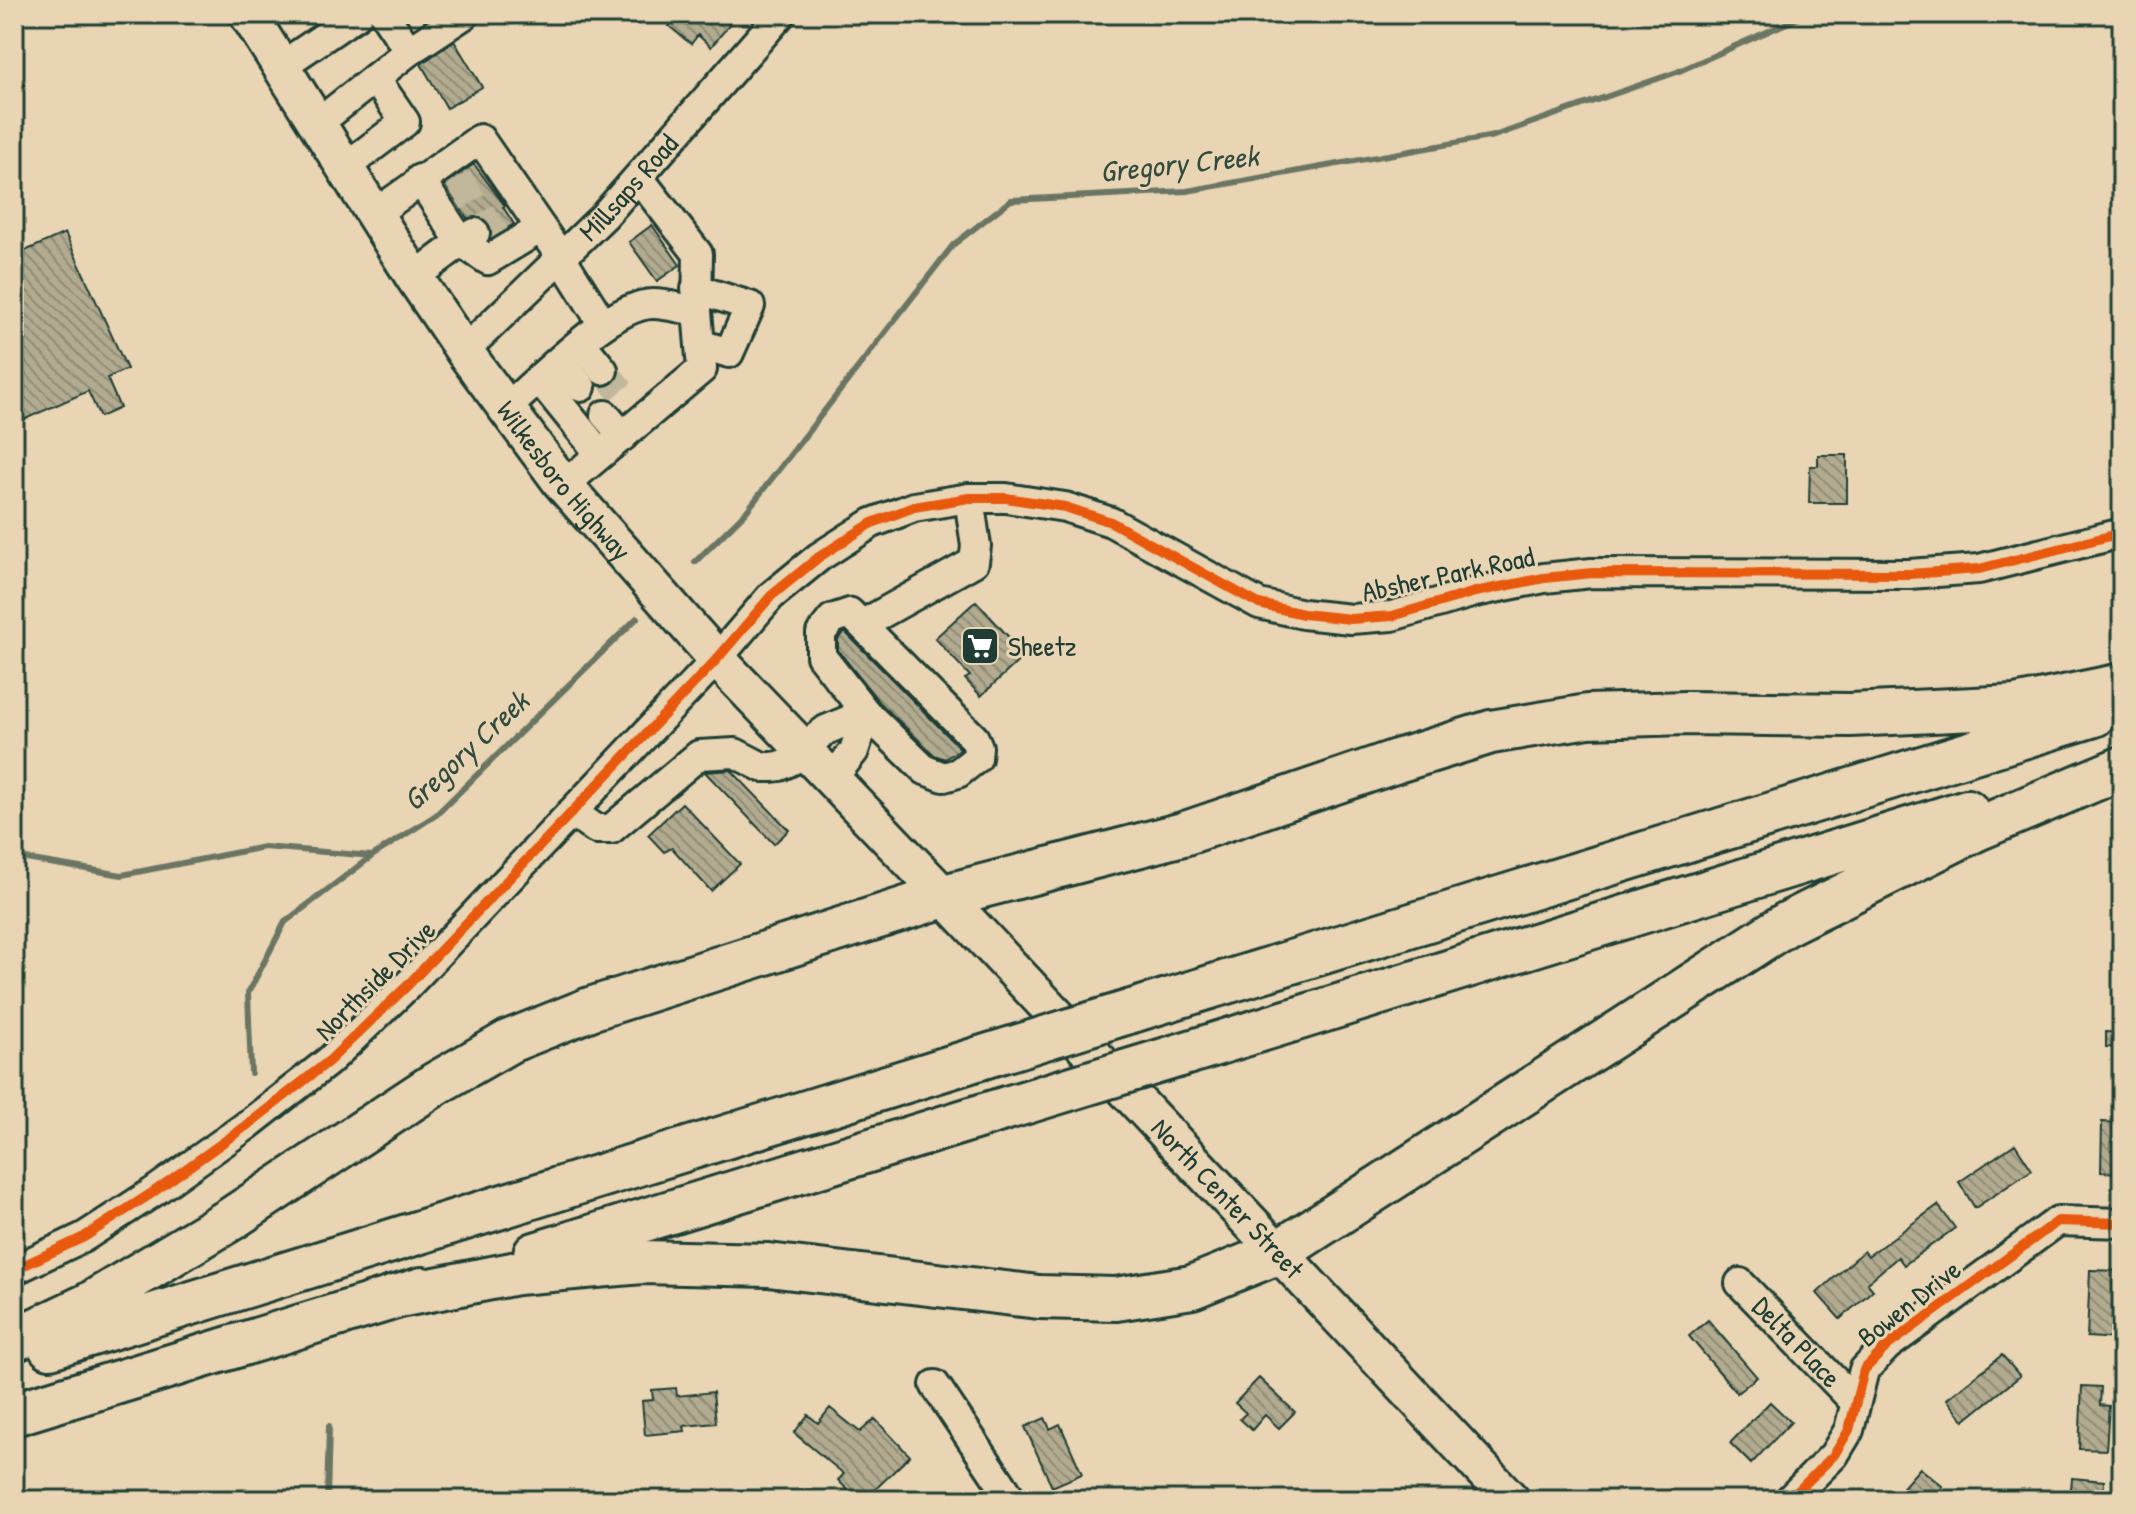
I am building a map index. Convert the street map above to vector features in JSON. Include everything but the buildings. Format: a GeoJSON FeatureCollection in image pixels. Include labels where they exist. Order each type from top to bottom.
{"type":"FeatureCollection","features":[{"type":"Feature","properties":{"kind":"highway"},"geometry":{"type":"LineString","coordinates":[[14,1340],[88,1305],[218,1227],[435,1084],[510,1041],[590,1009],[944,896],[1183,834],[1491,732],[1588,716],[1686,713],[1850,715],[2015,707],[2122,685]]}},
{"type":"Feature","properties":{"kind":"highway"},"geometry":{"type":"LineString","coordinates":[[14,1358],[2122,706]]}},
{"type":"Feature","properties":{"kind":"highway"},"geometry":{"type":"LineString","coordinates":[[14,1414],[2122,766]]}},
{"type":"Feature","properties":{"kind":"highway"},"geometry":{"type":"LineString","coordinates":[[394,1297],[517,1273],[642,1262],[768,1265],[1039,1297],[1116,1299],[1192,1287],[1277,1253],[1788,923],[1975,830],[2122,766]]}},
{"type":"Feature","properties":{"kind":"main road","name":"Wilkesboro Highway"},"geometry":{"type":"LineString","coordinates":[[248,14],[414,277],[464,351],[564,485],[717,659],[944,896]]}},
{"type":"Feature","properties":{"kind":"main road","name":"North Center Street"},"geometry":{"type":"LineString","coordinates":[[944,896],[1511,1500]]}},
{"type":"Feature","properties":{"kind":"street"},"geometry":{"type":"LineString","coordinates":[[280,67],[358,14]]}},
{"type":"Feature","properties":{"kind":"street"},"geometry":{"type":"LineString","coordinates":[[384,14],[409,51]]}},
{"type":"Feature","properties":{"kind":"street"},"geometry":{"type":"LineString","coordinates":[[317,124],[409,51],[465,14]]}},
{"type":"Feature","properties":{"kind":"street","name":"Millsaps Road"},"geometry":{"type":"LineString","coordinates":[[464,351],[639,178],[781,14]]}},
{"type":"Feature","properties":{"kind":"street"},"geometry":{"type":"LineString","coordinates":[[344,168],[405,122],[375,78]]}},
{"type":"Feature","properties":{"kind":"street"},"geometry":{"type":"LineString","coordinates":[[373,215],[480,139],[492,173],[515,208],[541,228],[603,324]]}},
{"type":"Feature","properties":{"kind":"street"},"geometry":{"type":"LineString","coordinates":[[564,485],[600,454],[625,417],[702,369],[696,300],[698,254],[639,178]]}},
{"type":"Feature","properties":{"kind":"street"},"geometry":{"type":"LineString","coordinates":[[420,179],[447,203],[488,260],[541,228]]}},
{"type":"Feature","properties":{"kind":"street"},"geometry":{"type":"LineString","coordinates":[[414,277],[469,237]]}},
{"type":"Feature","properties":{"kind":"street"},"geometry":{"type":"LineString","coordinates":[[506,408],[603,324],[627,309],[696,300],[750,306],[729,353],[700,344]]}},
{"type":"Feature","properties":{"kind":"street"},"geometry":{"type":"LineString","coordinates":[[560,361],[592,378]]}},
{"type":"Feature","properties":{"kind":"street"},"geometry":{"type":"LineString","coordinates":[[560,361],[600,454]]}},
{"type":"Feature","properties":{"kind":"street"},"geometry":{"type":"LineString","coordinates":[[863,624],[974,562],[976,546],[969,498]]}},
{"type":"Feature","properties":{"kind":"street","name":"Absher Park Road"},"geometry":{"type":"LineString","coordinates":[[717,659],[771,596],[819,557],[872,523],[914,507],[969,498],[1006,498],[1065,507],[1111,522],[1259,604],[1303,614],[1351,619],[1392,616],[1489,589],[1544,578],[1592,573],[1909,574],[1979,569],[2122,533]]}},
{"type":"Feature","properties":{"kind":"street"},"geometry":{"type":"LineString","coordinates":[[850,613],[974,738],[978,747],[977,758],[958,773],[944,777],[925,770],[866,713],[821,656],[821,633],[832,619],[850,613]]}},
{"type":"Feature","properties":{"kind":"street","name":"Northside Drive"},"geometry":{"type":"LineString","coordinates":[[14,1270],[84,1237],[152,1193],[246,1126],[329,1061],[406,987],[717,659]]}},
{"type":"Feature","properties":{"kind":"street"},"geometry":{"type":"LineString","coordinates":[[742,756],[797,742],[866,713]]}},
{"type":"Feature","properties":{"kind":"street"},"geometry":{"type":"LineString","coordinates":[[831,780],[854,751],[866,713]]}},
{"type":"Feature","properties":{"kind":"street"},"geometry":{"type":"LineString","coordinates":[[572,812],[596,829],[611,829],[699,755],[724,752],[742,756],[762,767],[780,766],[797,742]]}},
{"type":"Feature","properties":{"kind":"street","name":"Bowen Drive"},"geometry":{"type":"LineString","coordinates":[[1789,1500],[1834,1455],[1849,1430],[1864,1370],[1887,1346],[2058,1221],[2122,1223]]}},
{"type":"Feature","properties":{"kind":"street","name":"Delta Place"},"geometry":{"type":"LineString","coordinates":[[1740,1283],[1854,1401]]}},
{"type":"Feature","properties":{"kind":"street"},"geometry":{"type":"LineString","coordinates":[[935,1385],[1012,1500]]}},
{"type":"Feature","properties":{"kind":"waterway","name":"Gregory Creek"},"geometry":{"type":"LineString","coordinates":[[695,562],[746,512],[953,245],[1011,200],[1187,191],[1494,136],[1677,72],[1807,14]]}},
{"type":"Feature","properties":{"kind":"waterway","name":"Gregory Creek"},"geometry":{"type":"LineString","coordinates":[[14,857],[122,875],[264,847],[372,856],[436,815],[637,618]]}},
{"type":"Feature","properties":{"kind":"waterway"},"geometry":{"type":"LineString","coordinates":[[251,1073],[248,993],[285,922],[372,856]]}},
{"type":"Feature","properties":{"kind":"waterway"},"geometry":{"type":"LineString","coordinates":[[327,1500],[329,1426]]}},
{"type":"Feature","properties":{"kind":"tunnel"},"geometry":{"type":"LineString","coordinates":[[454,198],[484,178]]}},
{"type":"Feature","properties":{"kind":"tunnel"},"geometry":{"type":"LineString","coordinates":[[477,232],[507,213]]}},
{"type":"Feature","properties":{"kind":"tunnel"},"geometry":{"type":"LineString","coordinates":[[603,370],[626,398]]}},
{"type":"Feature","properties":{"kind":"cycle path"},"geometry":{"type":"LineString","coordinates":[[14,1270],[84,1237],[152,1193],[246,1126],[329,1061],[406,987],[717,659],[771,596],[819,557],[872,523],[914,507],[969,498],[1006,498],[1065,507],[1111,522],[1259,604],[1303,614],[1351,619],[1392,616],[1475,592],[1544,578],[1592,573],[1909,574],[1979,569],[2122,533]]}},
{"type":"Feature","properties":{"kind":"cycle path"},"geometry":{"type":"LineString","coordinates":[[1789,1500],[1834,1455],[1849,1430],[1864,1370],[1887,1346],[2058,1221],[2122,1223]]}},
{"type":"Feature","properties":{"kind":"place","name":"Sheetz"},"geometry":{"type":"Point","coordinates":[980,646]}}]}
